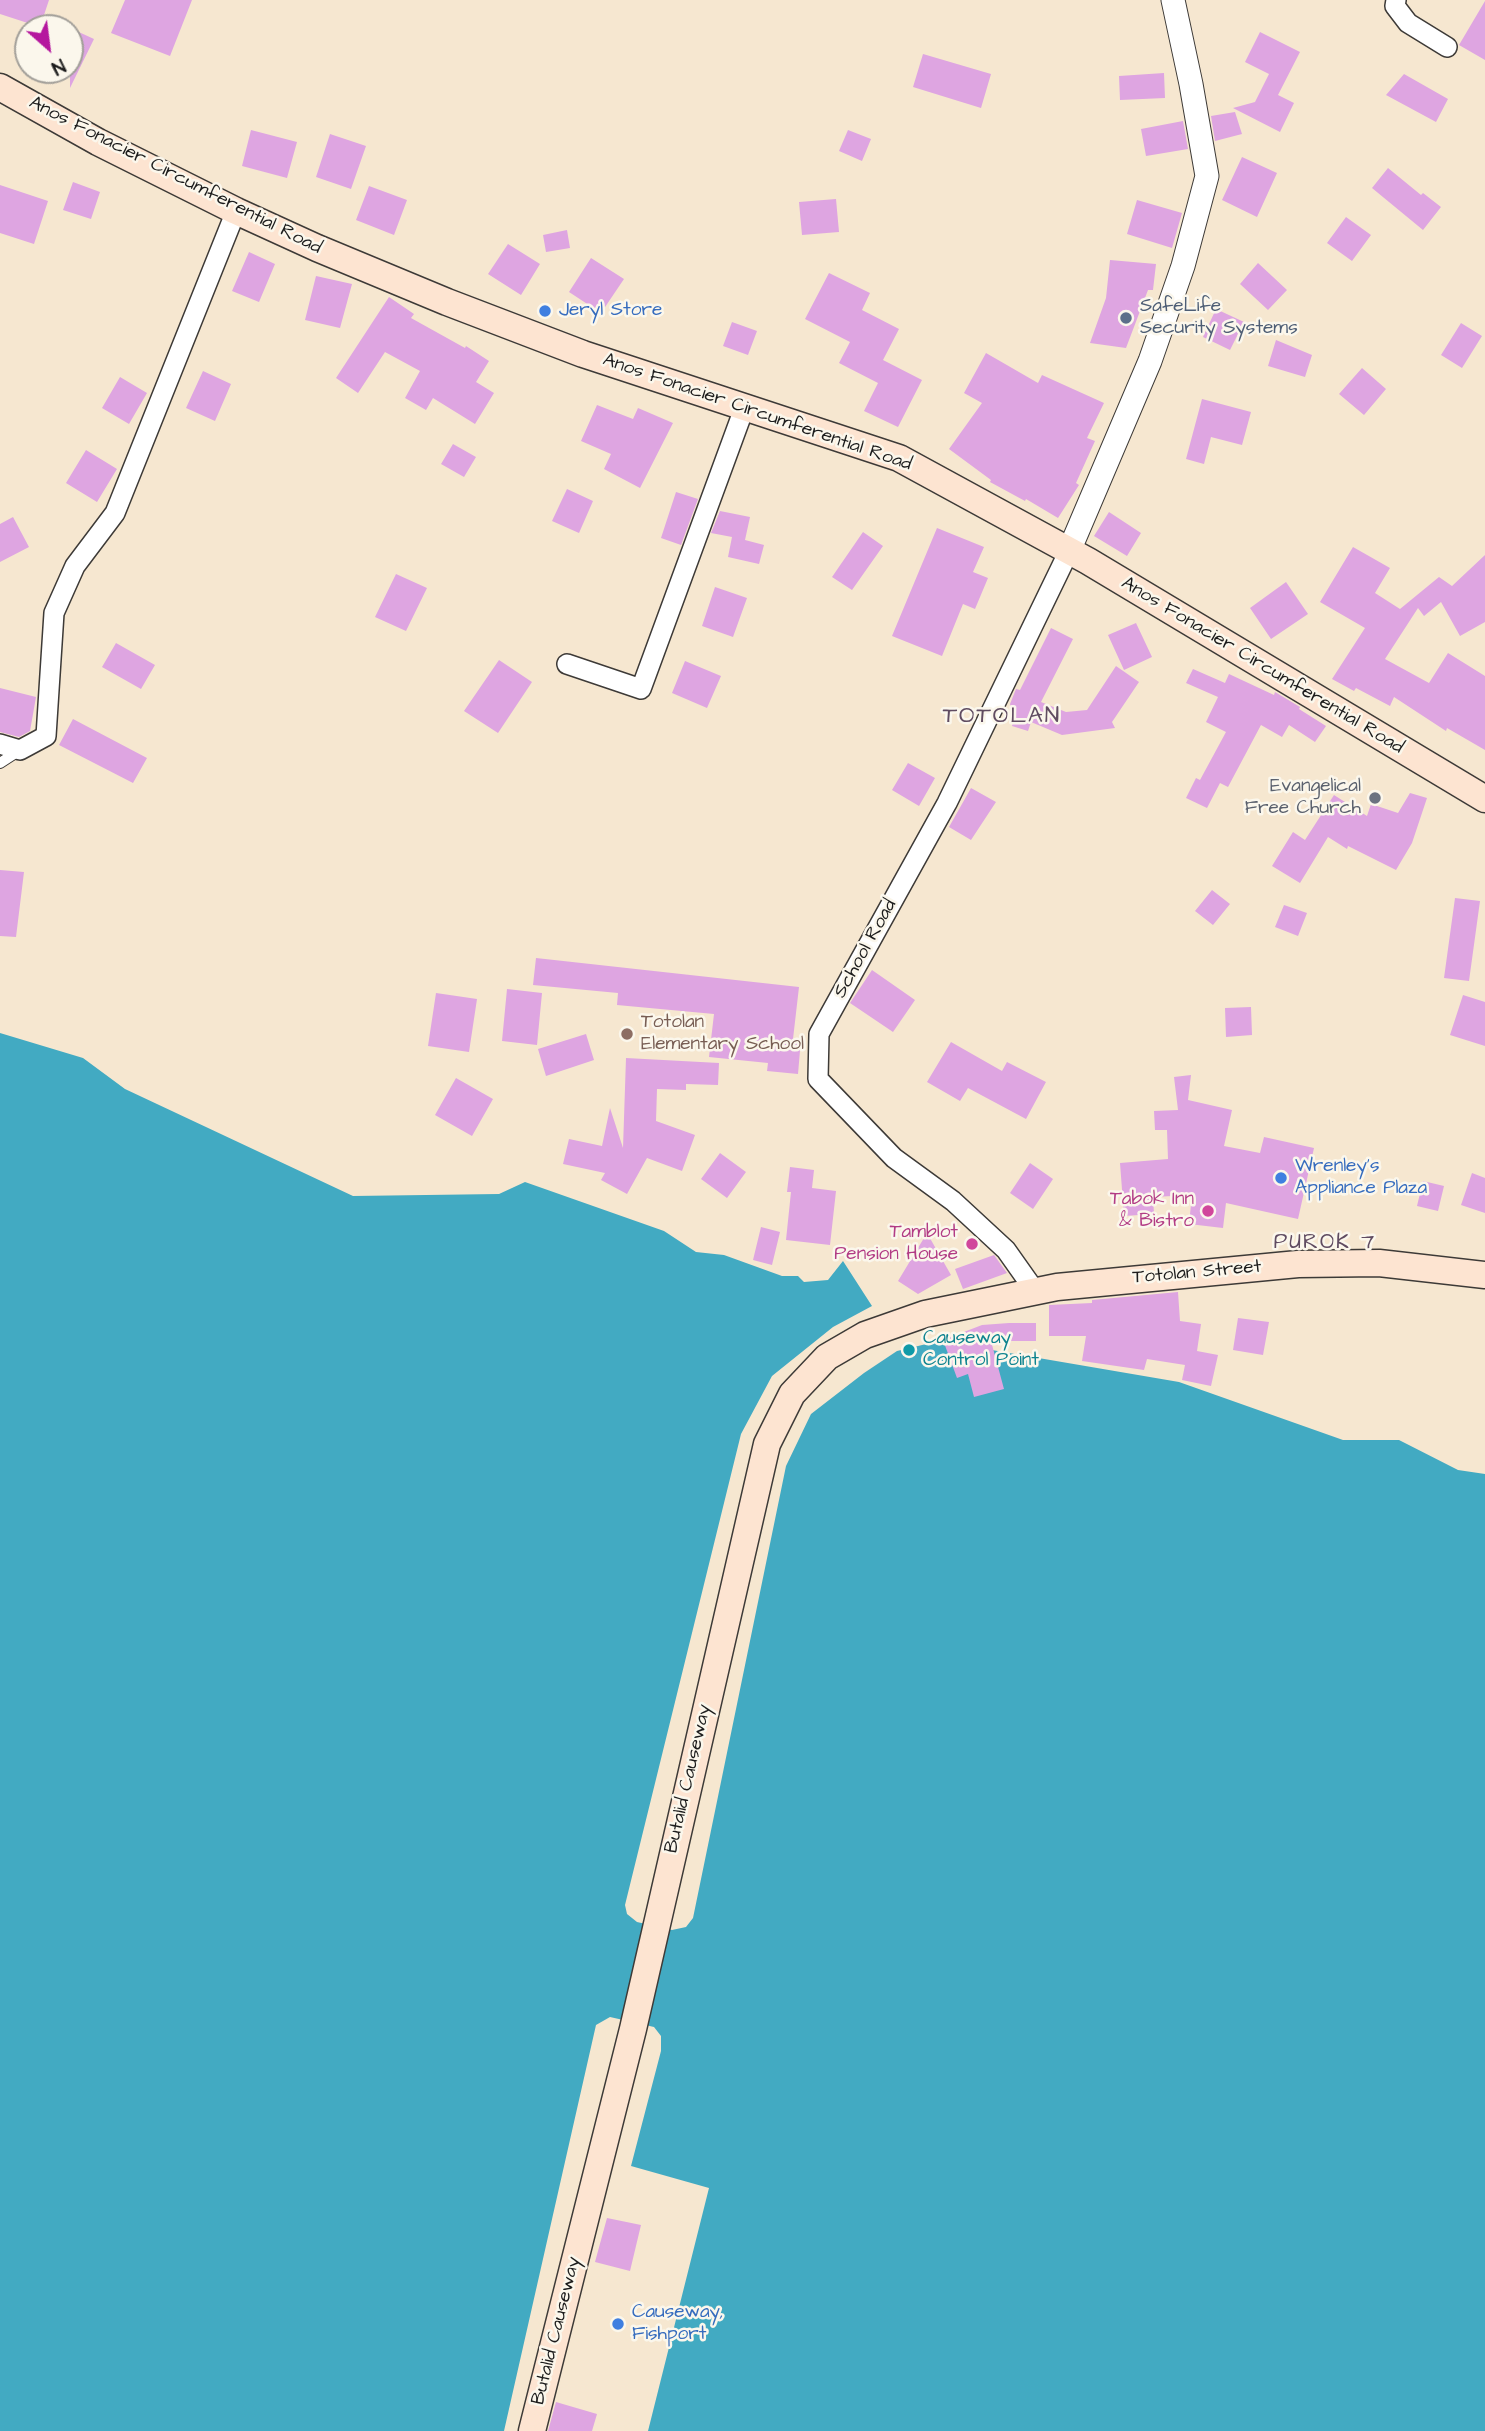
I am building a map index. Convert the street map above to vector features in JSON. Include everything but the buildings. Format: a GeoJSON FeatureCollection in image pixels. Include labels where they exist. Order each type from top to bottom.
{"type":"FeatureCollection","features":[{"type":"Feature","properties":{"kind":"main road","name":"Anos Fonacier Circumferential Road"},"geometry":{"type":"LineString","coordinates":[[0,87],[98,142],[317,248],[583,354],[899,458],[1069,551],[1485,799]]}},
{"type":"Feature","properties":{"kind":"main road","name":"Totolan Street"},"geometry":{"type":"LineString","coordinates":[[1035,1291],[1298,1264],[1379,1263],[1485,1275]]}},
{"type":"Feature","properties":{"kind":"main road","name":"Butalid Causeway"},"geometry":{"type":"LineString","coordinates":[[532,2431],[633,2029],[767,1444],[792,1394],[827,1357],[865,1335],[925,1314],[1035,1291]]}},
{"type":"Feature","properties":{"kind":"street"},"geometry":{"type":"LineString","coordinates":[[1069,551],[1150,361],[1183,266],[1206,176],[1191,84],[1173,0]]}},
{"type":"Feature","properties":{"kind":"street"},"geometry":{"type":"LineString","coordinates":[[1396,0],[1395,6],[1408,23],[1447,47]]}},
{"type":"Feature","properties":{"kind":"street"},"geometry":{"type":"LineString","coordinates":[[0,744],[20,750],[46,736],[54,613],[75,566],[115,513],[236,211]]}},
{"type":"Feature","properties":{"kind":"street"},"geometry":{"type":"LineString","coordinates":[[567,664],[641,689],[745,406]]}},
{"type":"Feature","properties":{"kind":"street","name":"School Road"},"geometry":{"type":"LineString","coordinates":[[1035,1291],[1006,1250],[953,1200],[894,1158],[818,1079],[819,1034],[947,803],[1069,551]]}},
{"type":"Feature","properties":{"kind":"lane"},"geometry":{"type":"LineString","coordinates":[[0,763],[20,750]]}},
{"type":"Feature","properties":{"kind":"water"},"geometry":{"type":"Polygon","coordinates":[[[0,1033],[83,1058],[125,1089],[353,1196],[499,1194],[525,1182],[664,1231],[696,1252],[724,1255],[782,1276],[798,1276],[804,1282],[828,1280],[843,1261],[872,1306],[833,1327],[772,1376],[741,1434],[625,1905],[627,1914],[637,1922],[672,1930],[686,1927],[693,1918],[786,1466],[811,1414],[897,1351],[939,1341],[1179,1382],[1343,1440],[1399,1440],[1458,1470],[1485,1474],[1485,2431],[648,2431],[709,2188],[631,2166],[661,2051],[661,2036],[654,2027],[610,2017],[596,2025],[504,2431],[0,2431],[0,1033]]]}},
{"type":"Feature","properties":{"kind":"place","name":"Jeryl Store"},"geometry":{"type":"Point","coordinates":[545,311]}},
{"type":"Feature","properties":{"kind":"place","name":"SafeLife Security Systems"},"geometry":{"type":"Point","coordinates":[1126,318]}},
{"type":"Feature","properties":{"kind":"place","name":"Evangelical Free Church"},"geometry":{"type":"Point","coordinates":[1375,798]}},
{"type":"Feature","properties":{"kind":"place","name":"Totolan Elementary School"},"geometry":{"type":"Point","coordinates":[627,1034]}},
{"type":"Feature","properties":{"kind":"place","name":"Wrenley's Appliance Plaza"},"geometry":{"type":"Point","coordinates":[1281,1178]}},
{"type":"Feature","properties":{"kind":"place","name":"Tabok Inn & Bistro"},"geometry":{"type":"Point","coordinates":[1208,1211]}},
{"type":"Feature","properties":{"kind":"place","name":"Tamblot Pension House"},"geometry":{"type":"Point","coordinates":[972,1244]}},
{"type":"Feature","properties":{"kind":"place","name":"Causeway Control Point"},"geometry":{"type":"Point","coordinates":[909,1350]}},
{"type":"Feature","properties":{"kind":"place","name":"Causeway, Fishport"},"geometry":{"type":"Point","coordinates":[618,2324]}},
{"type":"Feature","properties":{"kind":"district","name":"TOTOLAN"},"geometry":{"type":"Point","coordinates":[1002,717]}},
{"type":"Feature","properties":{"kind":"district","name":"PUROK 7"},"geometry":{"type":"Point","coordinates":[1325,1244]}}]}
